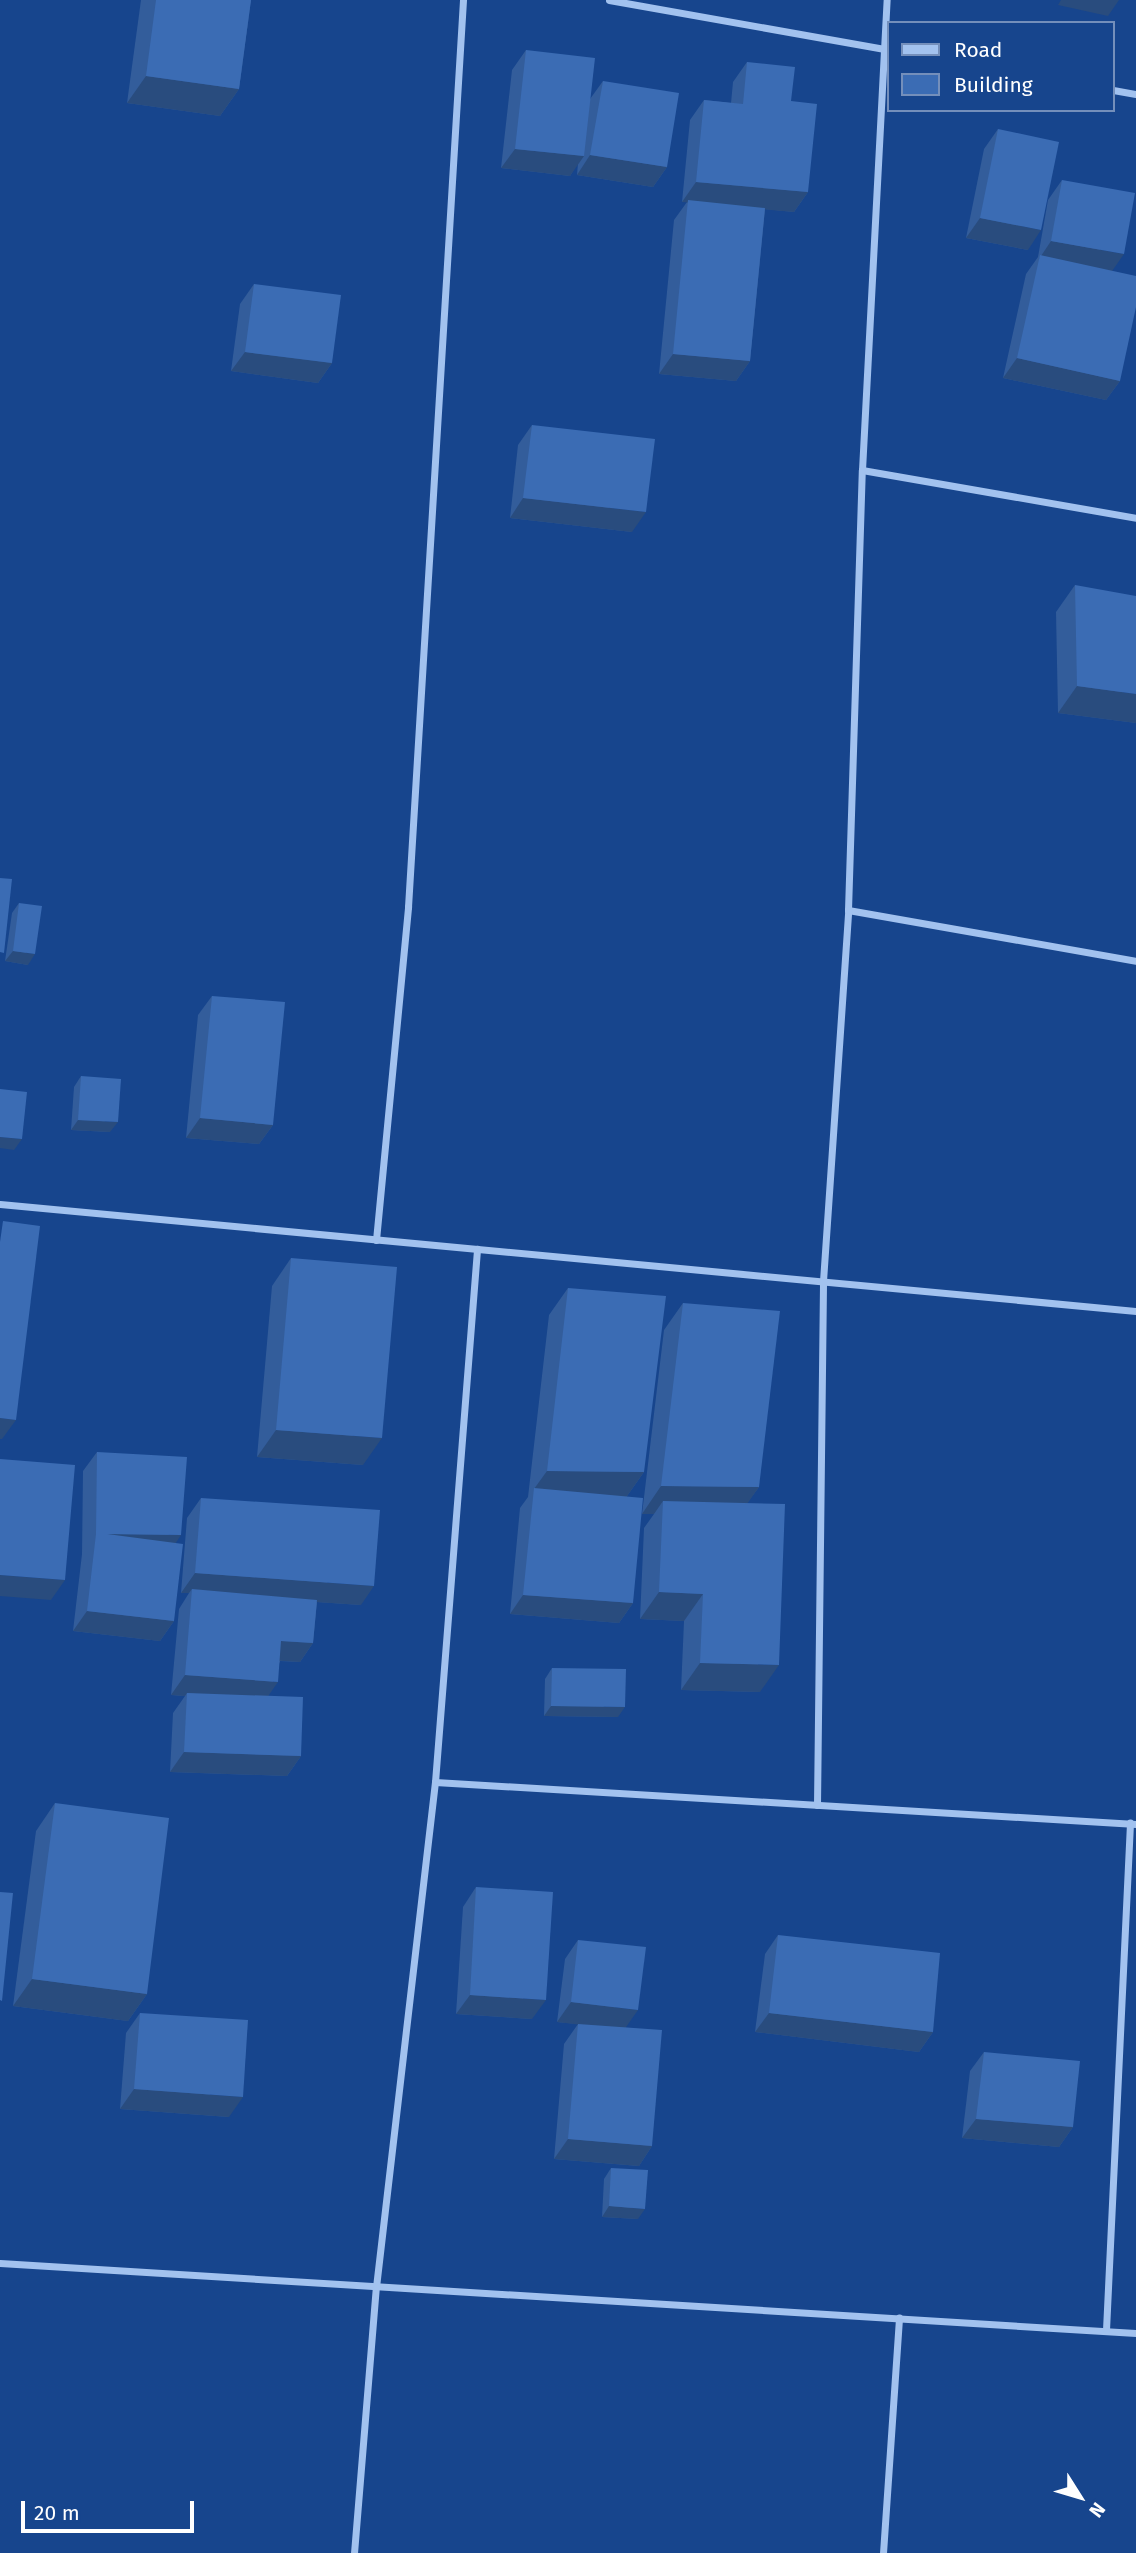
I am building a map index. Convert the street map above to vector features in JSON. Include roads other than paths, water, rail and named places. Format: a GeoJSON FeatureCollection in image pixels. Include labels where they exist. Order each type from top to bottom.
{"type":"FeatureCollection","features":[{"type":"Feature","properties":{"kind":"street"},"geometry":{"type":"LineString","coordinates":[[376,1240],[408,907],[463,0]]}},
{"type":"Feature","properties":{"kind":"street"},"geometry":{"type":"LineString","coordinates":[[608,0],[887,50]]}},
{"type":"Feature","properties":{"kind":"street"},"geometry":{"type":"LineString","coordinates":[[817,1805],[823,1281],[848,910],[862,470],[887,50],[887,0]]}},
{"type":"Feature","properties":{"kind":"street"},"geometry":{"type":"LineString","coordinates":[[1115,90],[1136,94]]}},
{"type":"Feature","properties":{"kind":"street"},"geometry":{"type":"LineString","coordinates":[[862,470],[1136,518]]}},
{"type":"Feature","properties":{"kind":"street"},"geometry":{"type":"LineString","coordinates":[[848,910],[1136,961]]}},
{"type":"Feature","properties":{"kind":"street"},"geometry":{"type":"LineString","coordinates":[[0,1205],[1136,1311]]}},
{"type":"Feature","properties":{"kind":"street"},"geometry":{"type":"LineString","coordinates":[[355,2553],[376,2287],[435,1782],[477,1249]]}},
{"type":"Feature","properties":{"kind":"street"},"geometry":{"type":"LineString","coordinates":[[435,1782],[1133,1824],[1107,2330]]}},
{"type":"Feature","properties":{"kind":"street"},"geometry":{"type":"LineString","coordinates":[[0,2263],[1136,2333]]}},
{"type":"Feature","properties":{"kind":"street"},"geometry":{"type":"LineString","coordinates":[[883,2553],[899,2318]]}}]}
